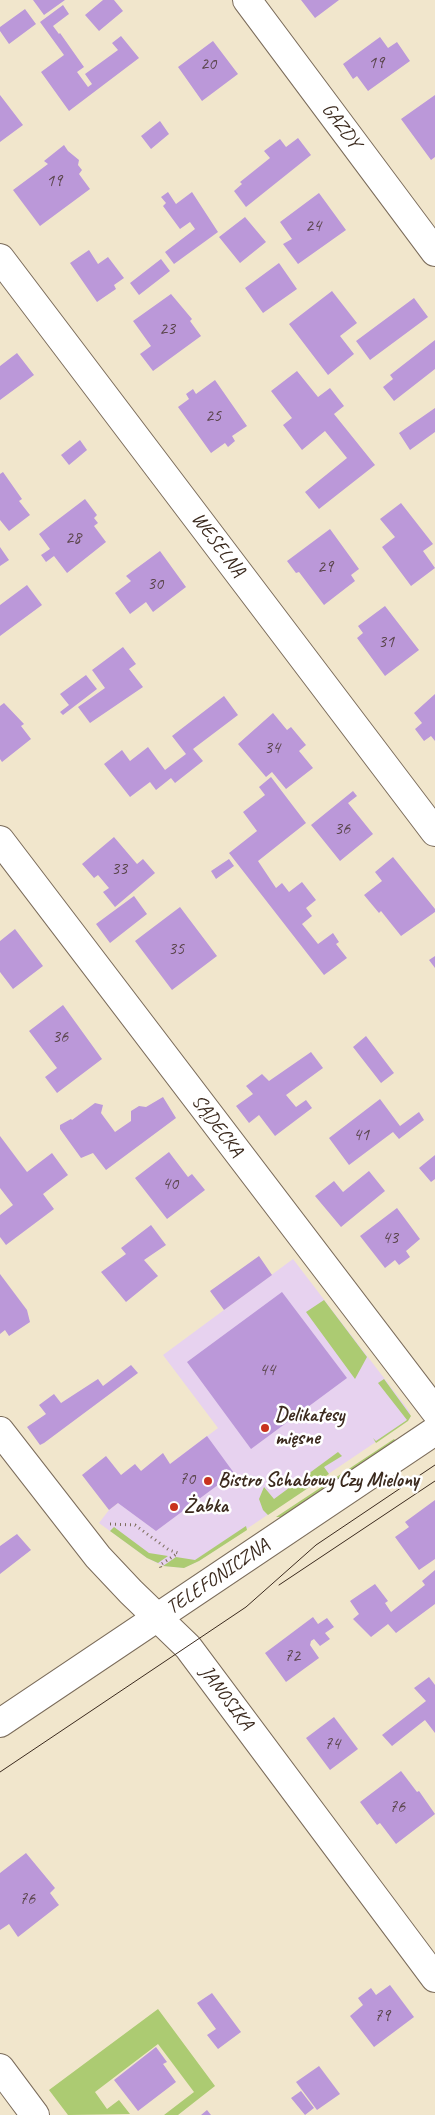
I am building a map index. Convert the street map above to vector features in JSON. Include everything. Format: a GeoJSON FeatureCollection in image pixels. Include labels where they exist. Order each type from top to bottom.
{"type":"FeatureCollection","features":[{"type":"Feature","properties":{"kind":"street","name":"GAZDY"},"geometry":{"type":"LineString","coordinates":[[247,0],[435,252]]}},
{"type":"Feature","properties":{"kind":"street","name":"WESELNA"},"geometry":{"type":"LineString","coordinates":[[0,258],[435,832]]}},
{"type":"Feature","properties":{"kind":"street","name":"SĄDECKA"},"geometry":{"type":"LineString","coordinates":[[0,840],[435,1412]]}},
{"type":"Feature","properties":{"kind":"street","name":"JANOSIKA"},"geometry":{"type":"LineString","coordinates":[[0,1431],[98,1557],[188,1647],[435,1978]]}},
{"type":"Feature","properties":{"kind":"street","name":"TELEFONICZNA"},"geometry":{"type":"LineString","coordinates":[[0,1722],[435,1431]]}},
{"type":"Feature","properties":{"kind":"street"},"geometry":{"type":"LineString","coordinates":[[0,2068],[35,2115]]}},
{"type":"Feature","properties":{"kind":"path"},"geometry":{"type":"LineString","coordinates":[[104,1524],[135,1525],[169,1550],[178,1553],[160,1565],[162,1571]]}},
{"type":"Feature","properties":{"kind":"shaded area"},"geometry":{"type":"Polygon","coordinates":[[[293,1259],[410,1412],[410,1419],[199,1561],[184,1568],[163,1566],[147,1558],[99,1523],[109,1510],[218,1428],[163,1355],[293,1259]]]}},
{"type":"Feature","properties":{"kind":"green space"},"geometry":{"type":"Polygon","coordinates":[[[324,1300],[367,1357],[355,1379],[306,1312],[324,1300]]]}},
{"type":"Feature","properties":{"kind":"green space"},"geometry":{"type":"Polygon","coordinates":[[[384,1379],[411,1416],[408,1421],[376,1443],[373,1438],[376,1441],[407,1420],[378,1383],[384,1379]]]}},
{"type":"Feature","properties":{"kind":"green space"},"geometry":{"type":"Polygon","coordinates":[[[394,1439],[396,1441],[281,1517],[276,1517],[394,1439]]]}},
{"type":"Feature","properties":{"kind":"green space"},"geometry":{"type":"Polygon","coordinates":[[[338,1452],[342,1456],[324,1467],[329,1474],[268,1515],[263,1510],[259,1499],[264,1487],[274,1499],[338,1452]]]}},
{"type":"Feature","properties":{"kind":"green space"},"geometry":{"type":"Polygon","coordinates":[[[246,1526],[247,1530],[199,1561],[184,1568],[163,1566],[176,1557],[195,1560],[246,1526]]]}},
{"type":"Feature","properties":{"kind":"green space"},"geometry":{"type":"Polygon","coordinates":[[[114,1527],[149,1553],[168,1556],[158,1563],[147,1558],[110,1531],[114,1527]]]}},
{"type":"Feature","properties":{"kind":"green space"},"geometry":{"type":"Polygon","coordinates":[[[158,2009],[215,2086],[178,2115],[164,2115],[194,2092],[158,2044],[95,2092],[107,2109],[119,2100],[130,2114],[68,2115],[49,2090],[158,2009]]]}},
{"type":"Feature","properties":{"kind":"building"},"geometry":{"type":"Polygon","coordinates":[[[33,0],[65,0],[44,15],[33,0]]]}},
{"type":"Feature","properties":{"kind":"building"},"geometry":{"type":"Polygon","coordinates":[[[103,0],[114,0],[123,11],[99,31],[85,15],[103,0]]]}},
{"type":"Feature","properties":{"kind":"building"},"geometry":{"type":"Polygon","coordinates":[[[301,0],[339,0],[315,18],[301,0]]]}},
{"type":"Feature","properties":{"kind":"building"},"geometry":{"type":"Polygon","coordinates":[[[63,5],[69,14],[53,26],[84,67],[77,72],[88,87],[92,84],[85,74],[118,50],[112,43],[121,36],[139,58],[69,111],[41,72],[64,55],[40,22],[63,5]]]}},
{"type":"Feature","properties":{"kind":"building"},"geometry":{"type":"Polygon","coordinates":[[[25,9],[36,24],[9,44],[0,31],[0,27],[25,9]]]}},
{"type":"Feature","properties":{"kind":"building"},"geometry":{"type":"Polygon","coordinates":[[[380,37],[388,48],[397,42],[410,61],[368,91],[357,76],[353,79],[343,64],[380,37]]]}},
{"type":"Feature","properties":{"kind":"building"},"geometry":{"type":"Polygon","coordinates":[[[213,41],[238,74],[202,101],[178,67],[213,41]]]}},
{"type":"Feature","properties":{"kind":"building"},"geometry":{"type":"Polygon","coordinates":[[[0,95],[23,125],[0,142],[0,95]]]}},
{"type":"Feature","properties":{"kind":"building"},"geometry":{"type":"Polygon","coordinates":[[[435,95],[435,157],[431,160],[401,119],[435,95]]]}},
{"type":"Feature","properties":{"kind":"building"},"geometry":{"type":"Polygon","coordinates":[[[160,121],[169,134],[151,149],[141,136],[160,121]]]}},
{"type":"Feature","properties":{"kind":"building"},"geometry":{"type":"Polygon","coordinates":[[[298,138],[311,155],[246,207],[234,191],[242,184],[240,182],[270,158],[264,151],[280,139],[286,147],[298,138]]]}},
{"type":"Feature","properties":{"kind":"building"},"geometry":{"type":"Polygon","coordinates":[[[64,145],[79,160],[78,165],[82,170],[79,174],[90,189],[40,226],[13,190],[48,164],[44,161],[64,145]]]}},
{"type":"Feature","properties":{"kind":"building"},"geometry":{"type":"Polygon","coordinates":[[[168,192],[176,204],[192,192],[218,232],[174,264],[165,252],[195,229],[190,222],[180,229],[163,206],[166,203],[161,197],[168,192]]]}},
{"type":"Feature","properties":{"kind":"building"},"geometry":{"type":"Polygon","coordinates":[[[319,193],[346,230],[298,264],[283,244],[292,239],[280,222],[319,193]]]}},
{"type":"Feature","properties":{"kind":"building"},"geometry":{"type":"Polygon","coordinates":[[[245,217],[266,242],[240,263],[219,237],[245,217]]]}},
{"type":"Feature","properties":{"kind":"building"},"geometry":{"type":"Polygon","coordinates":[[[89,250],[98,264],[108,257],[124,278],[114,285],[116,289],[97,302],[70,263],[89,250]]]}},
{"type":"Feature","properties":{"kind":"building"},"geometry":{"type":"Polygon","coordinates":[[[161,259],[170,271],[139,295],[130,283],[161,259]]]}},
{"type":"Feature","properties":{"kind":"building"},"geometry":{"type":"Polygon","coordinates":[[[279,263],[297,289],[263,313],[245,288],[279,263]]]}},
{"type":"Feature","properties":{"kind":"building"},"geometry":{"type":"Polygon","coordinates":[[[332,291],[357,323],[340,336],[354,354],[328,375],[289,324],[332,291]]]}},
{"type":"Feature","properties":{"kind":"building"},"geometry":{"type":"Polygon","coordinates":[[[171,294],[192,319],[190,321],[201,336],[153,371],[140,354],[151,346],[133,321],[171,294]]]}},
{"type":"Feature","properties":{"kind":"building"},"geometry":{"type":"Polygon","coordinates":[[[414,298],[428,317],[370,360],[356,341],[414,298]]]}},
{"type":"Feature","properties":{"kind":"building"},"geometry":{"type":"Polygon","coordinates":[[[435,340],[435,369],[394,401],[383,387],[393,379],[390,375],[435,340]]]}},
{"type":"Feature","properties":{"kind":"building"},"geometry":{"type":"Polygon","coordinates":[[[17,353],[34,375],[0,400],[0,366],[17,353]]]}},
{"type":"Feature","properties":{"kind":"building"},"geometry":{"type":"Polygon","coordinates":[[[297,371],[318,397],[330,388],[344,406],[334,414],[375,465],[319,509],[305,492],[347,458],[325,431],[302,450],[283,425],[292,418],[271,391],[297,371]]]}},
{"type":"Feature","properties":{"kind":"building"},"geometry":{"type":"Polygon","coordinates":[[[215,380],[247,426],[232,436],[235,441],[228,447],[225,443],[211,453],[178,407],[189,399],[186,394],[193,389],[196,394],[215,380]]]}},
{"type":"Feature","properties":{"kind":"building"},"geometry":{"type":"Polygon","coordinates":[[[435,408],[435,432],[410,450],[399,433],[435,408]]]}},
{"type":"Feature","properties":{"kind":"building"},"geometry":{"type":"Polygon","coordinates":[[[80,440],[87,450],[69,465],[61,455],[80,440]]]}},
{"type":"Feature","properties":{"kind":"building"},"geometry":{"type":"Polygon","coordinates":[[[3,472],[22,499],[19,501],[30,515],[9,531],[0,520],[0,474],[3,472]]]}},
{"type":"Feature","properties":{"kind":"building"},"geometry":{"type":"Polygon","coordinates":[[[85,499],[97,515],[94,518],[98,523],[94,526],[106,542],[67,573],[54,556],[46,562],[41,555],[50,549],[39,534],[85,499]]]}},
{"type":"Feature","properties":{"kind":"building"},"geometry":{"type":"Polygon","coordinates":[[[401,503],[433,544],[423,551],[435,568],[411,586],[382,547],[395,537],[380,519],[401,503]]]}},
{"type":"Feature","properties":{"kind":"building"},"geometry":{"type":"Polygon","coordinates":[[[330,529],[359,569],[351,575],[355,581],[324,605],[299,572],[296,573],[287,561],[330,529]]]}},
{"type":"Feature","properties":{"kind":"building"},"geometry":{"type":"Polygon","coordinates":[[[0,547],[9,560],[0,566],[0,547]]]}},
{"type":"Feature","properties":{"kind":"building"},"geometry":{"type":"Polygon","coordinates":[[[160,551],[186,587],[153,612],[146,602],[130,614],[115,593],[131,581],[126,576],[160,551]]]}},
{"type":"Feature","properties":{"kind":"building"},"geometry":{"type":"Polygon","coordinates":[[[27,585],[42,605],[0,636],[0,605],[27,585]]]}},
{"type":"Feature","properties":{"kind":"building"},"geometry":{"type":"Polygon","coordinates":[[[385,606],[419,650],[385,676],[357,638],[363,633],[358,626],[385,606]]]}},
{"type":"Feature","properties":{"kind":"building"},"geometry":{"type":"Polygon","coordinates":[[[123,647],[136,664],[129,669],[143,687],[90,723],[78,707],[105,688],[92,670],[123,647]]]}},
{"type":"Feature","properties":{"kind":"building"},"geometry":{"type":"Polygon","coordinates":[[[86,675],[97,689],[63,715],[60,712],[69,705],[60,694],[86,675]]]}},
{"type":"Feature","properties":{"kind":"building"},"geometry":{"type":"Polygon","coordinates":[[[435,694],[435,741],[431,736],[424,741],[415,729],[422,723],[414,713],[435,694]]]}},
{"type":"Feature","properties":{"kind":"building"},"geometry":{"type":"Polygon","coordinates":[[[224,696],[238,715],[193,749],[203,761],[175,783],[171,778],[156,790],[150,782],[130,797],[104,764],[122,750],[130,761],[148,747],[165,770],[186,754],[172,736],[224,696]]]}},
{"type":"Feature","properties":{"kind":"building"},"geometry":{"type":"Polygon","coordinates":[[[4,703],[24,724],[21,726],[31,739],[2,762],[0,759],[0,706],[4,703]]]}},
{"type":"Feature","properties":{"kind":"building"},"geometry":{"type":"Polygon","coordinates":[[[273,713],[287,730],[291,727],[306,745],[299,751],[313,768],[286,789],[272,772],[266,777],[238,744],[273,713]]]}},
{"type":"Feature","properties":{"kind":"building"},"geometry":{"type":"Polygon","coordinates":[[[271,777],[306,823],[258,861],[276,888],[282,883],[289,892],[302,882],[316,900],[306,908],[312,916],[302,924],[318,944],[333,933],[339,942],[336,944],[347,958],[324,975],[229,853],[257,831],[243,812],[265,795],[259,787],[271,777]]]}},
{"type":"Feature","properties":{"kind":"building"},"geometry":{"type":"Polygon","coordinates":[[[353,791],[357,796],[348,803],[373,834],[340,861],[311,825],[353,791]]]}},
{"type":"Feature","properties":{"kind":"building"},"geometry":{"type":"Polygon","coordinates":[[[114,837],[137,864],[143,859],[155,873],[115,907],[103,892],[109,888],[98,875],[94,878],[82,864],[114,837]]]}},
{"type":"Feature","properties":{"kind":"building"},"geometry":{"type":"Polygon","coordinates":[[[393,857],[435,909],[435,912],[401,936],[381,911],[379,913],[364,895],[382,881],[375,872],[393,857]]]}},
{"type":"Feature","properties":{"kind":"building"},"geometry":{"type":"Polygon","coordinates":[[[229,859],[234,866],[216,879],[211,871],[229,859]]]}},
{"type":"Feature","properties":{"kind":"building"},"geometry":{"type":"Polygon","coordinates":[[[134,896],[147,914],[110,943],[96,924],[134,896]]]}},
{"type":"Feature","properties":{"kind":"building"},"geometry":{"type":"Polygon","coordinates":[[[180,907],[217,956],[172,990],[135,941],[180,907]]]}},
{"type":"Feature","properties":{"kind":"building"},"geometry":{"type":"Polygon","coordinates":[[[15,929],[43,966],[13,989],[0,972],[0,941],[15,929]]]}},
{"type":"Feature","properties":{"kind":"building"},"geometry":{"type":"Polygon","coordinates":[[[435,956],[435,968],[429,960],[435,956]]]}},
{"type":"Feature","properties":{"kind":"building"},"geometry":{"type":"Polygon","coordinates":[[[63,1005],[102,1059],[57,1093],[45,1077],[57,1068],[29,1031],[63,1005]]]}},
{"type":"Feature","properties":{"kind":"building"},"geometry":{"type":"Polygon","coordinates":[[[366,1036],[394,1073],[381,1083],[353,1047],[366,1036]]]}},
{"type":"Feature","properties":{"kind":"building"},"geometry":{"type":"Polygon","coordinates":[[[311,1052],[323,1068],[286,1095],[296,1107],[306,1100],[312,1108],[275,1136],[259,1115],[249,1123],[236,1106],[253,1094],[246,1086],[262,1074],[269,1081],[311,1052]]]}},
{"type":"Feature","properties":{"kind":"building"},"geometry":{"type":"Polygon","coordinates":[[[163,1097],[176,1118],[106,1170],[93,1153],[81,1158],[60,1129],[60,1125],[72,1120],[95,1103],[103,1105],[101,1113],[115,1132],[131,1121],[131,1111],[139,1106],[146,1107],[163,1097]]]}},
{"type":"Feature","properties":{"kind":"building"},"geometry":{"type":"Polygon","coordinates":[[[380,1099],[400,1126],[419,1112],[424,1120],[399,1139],[393,1132],[349,1165],[329,1138],[380,1099]]]}},
{"type":"Feature","properties":{"kind":"building"},"geometry":{"type":"Polygon","coordinates":[[[0,1136],[27,1172],[52,1153],[68,1175],[43,1194],[54,1209],[6,1245],[0,1237],[0,1215],[13,1205],[0,1188],[0,1136]]]}},
{"type":"Feature","properties":{"kind":"building"},"geometry":{"type":"Polygon","coordinates":[[[169,1152],[188,1177],[192,1174],[205,1190],[167,1219],[135,1178],[169,1152]]]}},
{"type":"Feature","properties":{"kind":"building"},"geometry":{"type":"Polygon","coordinates":[[[435,1155],[435,1179],[431,1182],[419,1168],[435,1155]]]}},
{"type":"Feature","properties":{"kind":"building"},"geometry":{"type":"Polygon","coordinates":[[[369,1171],[385,1191],[341,1227],[315,1196],[334,1181],[343,1192],[369,1171]]]}},
{"type":"Feature","properties":{"kind":"building"},"geometry":{"type":"Polygon","coordinates":[[[397,1208],[420,1239],[406,1251],[410,1257],[399,1265],[395,1260],[385,1268],[360,1236],[397,1208]]]}},
{"type":"Feature","properties":{"kind":"building"},"geometry":{"type":"Polygon","coordinates":[[[151,1225],[166,1245],[144,1260],[158,1276],[126,1302],[101,1272],[126,1254],[121,1248],[151,1225]]]}},
{"type":"Feature","properties":{"kind":"building"},"geometry":{"type":"Polygon","coordinates":[[[259,1256],[272,1275],[224,1310],[210,1291],[259,1256]]]}},
{"type":"Feature","properties":{"kind":"building"},"geometry":{"type":"Polygon","coordinates":[[[0,1274],[27,1310],[30,1322],[9,1336],[5,1330],[0,1334],[0,1274]]]}},
{"type":"Feature","properties":{"kind":"building"},"geometry":{"type":"Polygon","coordinates":[[[282,1292],[347,1378],[251,1449],[187,1362],[282,1292]]]}},
{"type":"Feature","properties":{"kind":"building"},"geometry":{"type":"Polygon","coordinates":[[[131,1365],[138,1373],[40,1445],[27,1427],[46,1414],[39,1405],[54,1394],[61,1403],[98,1379],[103,1386],[131,1365]]]}},
{"type":"Feature","properties":{"kind":"building"},"geometry":{"type":"Polygon","coordinates":[[[207,1436],[234,1473],[156,1531],[118,1503],[109,1510],[82,1475],[106,1456],[121,1475],[135,1464],[141,1471],[163,1453],[170,1464],[207,1436]]]}},
{"type":"Feature","properties":{"kind":"building"},"geometry":{"type":"Polygon","coordinates":[[[435,1500],[435,1559],[419,1570],[395,1537],[409,1527],[405,1522],[435,1500]]]}},
{"type":"Feature","properties":{"kind":"building"},"geometry":{"type":"Polygon","coordinates":[[[17,1534],[31,1550],[0,1574],[0,1546],[17,1534]]]}},
{"type":"Feature","properties":{"kind":"building"},"geometry":{"type":"Polygon","coordinates":[[[435,1570],[435,1604],[396,1633],[388,1624],[371,1637],[353,1619],[359,1614],[350,1601],[375,1584],[388,1601],[385,1603],[391,1612],[425,1585],[422,1581],[435,1570]]]}},
{"type":"Feature","properties":{"kind":"building"},"geometry":{"type":"Polygon","coordinates":[[[313,1617],[318,1624],[327,1618],[334,1627],[325,1633],[330,1639],[320,1646],[314,1639],[311,1641],[310,1645],[319,1658],[286,1682],[265,1653],[313,1617]]]}},
{"type":"Feature","properties":{"kind":"building"},"geometry":{"type":"Polygon","coordinates":[[[429,1677],[435,1685],[435,1733],[425,1720],[392,1746],[382,1735],[426,1701],[414,1688],[429,1677]]]}},
{"type":"Feature","properties":{"kind":"building"},"geometry":{"type":"Polygon","coordinates":[[[334,1717],[358,1749],[330,1770],[306,1738],[334,1717]]]}},
{"type":"Feature","properties":{"kind":"building"},"geometry":{"type":"Polygon","coordinates":[[[401,1771],[417,1792],[419,1791],[435,1814],[396,1844],[380,1823],[377,1825],[360,1802],[401,1771]]]}},
{"type":"Feature","properties":{"kind":"building"},"geometry":{"type":"Polygon","coordinates":[[[26,1853],[55,1888],[50,1893],[59,1905],[18,1937],[9,1924],[0,1930],[0,1873],[26,1853]]]}},
{"type":"Feature","properties":{"kind":"building"},"geometry":{"type":"Polygon","coordinates":[[[390,1985],[414,2017],[374,2047],[350,2016],[363,2005],[358,1998],[371,1988],[376,1995],[390,1985]]]}},
{"type":"Feature","properties":{"kind":"building"},"geometry":{"type":"Polygon","coordinates":[[[212,1993],[241,2032],[218,2049],[207,2035],[216,2029],[197,2003],[212,1993]]]}},
{"type":"Feature","properties":{"kind":"building"},"geometry":{"type":"Polygon","coordinates":[[[156,2047],[167,2062],[163,2064],[176,2082],[138,2111],[114,2080],[156,2047]]]}},
{"type":"Feature","properties":{"kind":"building"},"geometry":{"type":"Polygon","coordinates":[[[319,2066],[340,2094],[317,2110],[296,2082],[319,2066]]]}},
{"type":"Feature","properties":{"kind":"building"},"geometry":{"type":"Polygon","coordinates":[[[301,2091],[314,2108],[305,2115],[291,2098],[301,2091]]]}},
{"type":"Feature","properties":{"kind":"building"},"geometry":{"type":"Polygon","coordinates":[[[207,2110],[211,2115],[201,2115],[207,2110]]]}},
{"type":"Feature","properties":{"kind":"tram line"},"geometry":{"type":"LineString","coordinates":[[0,1772],[246,1607],[316,1545],[435,1465]]}},
{"type":"Feature","properties":{"kind":"tram line"},"geometry":{"type":"LineString","coordinates":[[279,1585],[435,1481]]}},
{"type":"Feature","properties":{"kind":"place","name":"Delikatesy mięsne"},"geometry":{"type":"Point","coordinates":[265,1428]}},
{"type":"Feature","properties":{"kind":"place","name":"Bistro Schabowy Czy Mielony"},"geometry":{"type":"Point","coordinates":[208,1481]}},
{"type":"Feature","properties":{"kind":"place","name":"Żabka"},"geometry":{"type":"Point","coordinates":[174,1507]}}]}
